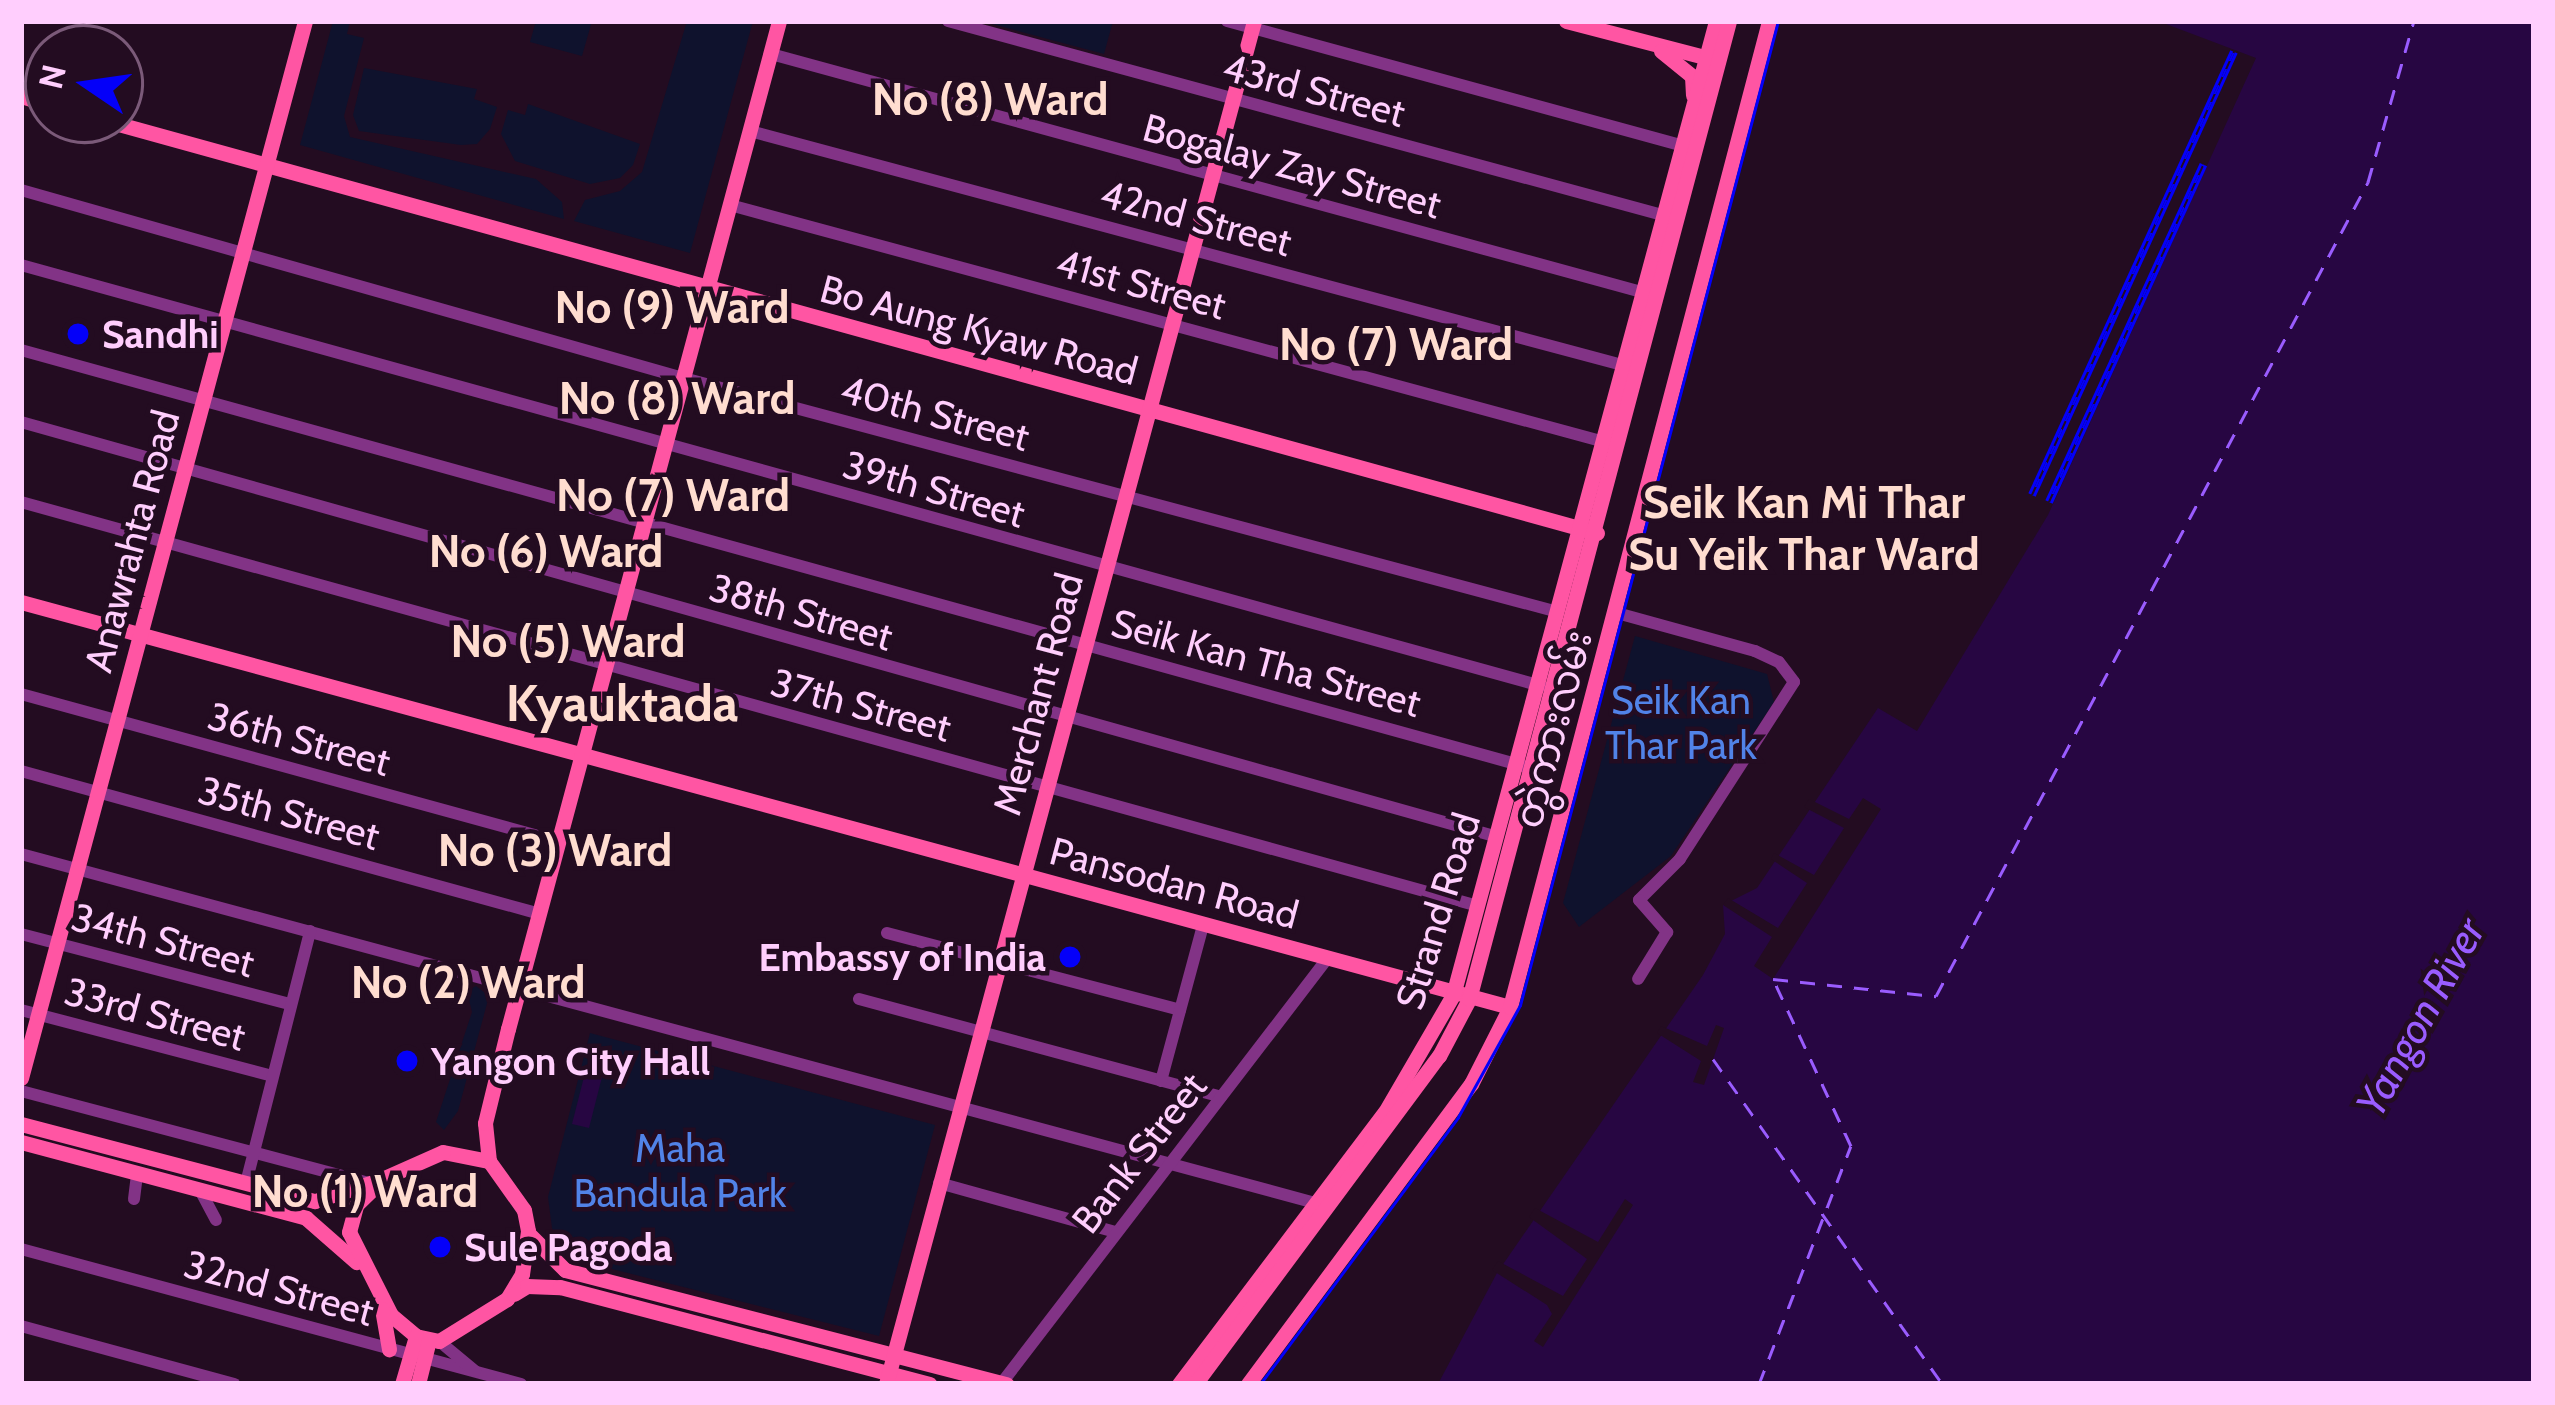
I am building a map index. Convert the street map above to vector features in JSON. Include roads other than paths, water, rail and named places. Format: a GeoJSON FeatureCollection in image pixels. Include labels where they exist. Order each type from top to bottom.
{"type":"FeatureCollection","features":[{"type":"Feature","properties":{"kind":"main road","name":"Anawrahta Road"},"geometry":{"type":"LineString","coordinates":[[22,1072],[30,1012],[57,943],[305,21]]}},
{"type":"Feature","properties":{"kind":"main road"},"geometry":{"type":"LineString","coordinates":[[506,1299],[522,1274],[528,1231],[524,1210],[489,1161],[485,1123],[536,912],[583,758],[620,593],[708,290],[779,21]]}},
{"type":"Feature","properties":{"kind":"main road"},"geometry":{"type":"LineString","coordinates":[[1566,21],[1713,59]]}},
{"type":"Feature","properties":{"kind":"main road"},"geometry":{"type":"LineString","coordinates":[[1648,44],[1701,42],[1716,21]]}},
{"type":"Feature","properties":{"kind":"main road","name":"Strand Road"},"geometry":{"type":"LineString","coordinates":[[1179,1384],[1389,1116],[1461,997],[1652,295],[1713,59],[1716,21]]}},
{"type":"Feature","properties":{"kind":"main road","name":"Strand Road"},"geometry":{"type":"LineString","coordinates":[[1546,687],[1558,612],[1574,553],[1589,531],[1588,505],[1626,366],[1652,295],[1687,138],[1729,21]]}},
{"type":"Feature","properties":{"kind":"main road","name":"တွဲကားလမ်း"},"geometry":{"type":"LineString","coordinates":[[1248,1384],[1471,1084],[1510,1007],[1769,21]]}},
{"type":"Feature","properties":{"kind":"main road","name":"Merchant Road"},"geometry":{"type":"LineString","coordinates":[[887,1379],[1253,24]]}},
{"type":"Feature","properties":{"kind":"main road"},"geometry":{"type":"LineString","coordinates":[[1648,44],[1692,76],[1687,138]]}},
{"type":"Feature","properties":{"kind":"main road","name":"Bo Aung Kyaw Road"},"geometry":{"type":"LineString","coordinates":[[144,132],[1589,531]]}},
{"type":"Feature","properties":{"kind":"main road"},"geometry":{"type":"LineString","coordinates":[[1574,553],[1562,522],[1588,505]]}},
{"type":"Feature","properties":{"kind":"main road"},"geometry":{"type":"LineString","coordinates":[[21,602],[141,634]]}},
{"type":"Feature","properties":{"kind":"main road","name":"Pansodan Road"},"geometry":{"type":"LineString","coordinates":[[141,634],[1510,1007]]}},
{"type":"Feature","properties":{"kind":"main road","name":"Strand Road"},"geometry":{"type":"LineString","coordinates":[[1461,997],[1478,906],[1524,766]]}},
{"type":"Feature","properties":{"kind":"main road"},"geometry":{"type":"LineString","coordinates":[[21,1124],[325,1202],[443,1152],[489,1161]]}},
{"type":"Feature","properties":{"kind":"main road"},"geometry":{"type":"LineString","coordinates":[[21,1142],[319,1224],[362,1268],[374,1289],[389,1349]]}},
{"type":"Feature","properties":{"kind":"main road"},"geometry":{"type":"LineString","coordinates":[[362,1268],[350,1220],[377,1180]]}},
{"type":"Feature","properties":{"kind":"main road","name":"Strand Road"},"geometry":{"type":"LineString","coordinates":[[1195,1384],[1319,1204]]}},
{"type":"Feature","properties":{"kind":"main road"},"geometry":{"type":"LineString","coordinates":[[528,1231],[547,1260],[565,1270],[1003,1383]]}},
{"type":"Feature","properties":{"kind":"main road"},"geometry":{"type":"LineString","coordinates":[[402,1384],[428,1339],[527,1286],[560,1287],[887,1379],[929,1384]]}},
{"type":"Feature","properties":{"kind":"main road"},"geometry":{"type":"LineString","coordinates":[[374,1289],[428,1339]]}},
{"type":"Feature","properties":{"kind":"main road"},"geometry":{"type":"LineString","coordinates":[[417,1357],[418,1384]]}},
{"type":"Feature","properties":{"kind":"street","name":"43rd Street"},"geometry":{"type":"LineString","coordinates":[[947,21],[1666,216]]}},
{"type":"Feature","properties":{"kind":"street"},"geometry":{"type":"LineString","coordinates":[[1227,21],[1687,138]]}},
{"type":"Feature","properties":{"kind":"street","name":"Bogalay Zay Street"},"geometry":{"type":"LineString","coordinates":[[771,53],[1652,295]]}},
{"type":"Feature","properties":{"kind":"street","name":"42nd Street"},"geometry":{"type":"LineString","coordinates":[[750,131],[1626,366]]}},
{"type":"Feature","properties":{"kind":"street","name":"40th Street"},"geometry":{"type":"LineString","coordinates":[[21,190],[244,249],[680,377],[1558,612]]}},
{"type":"Feature","properties":{"kind":"street","name":"41st Street"},"geometry":{"type":"LineString","coordinates":[[730,205],[1605,442]]}},
{"type":"Feature","properties":{"kind":"street","name":"39th Street"},"geometry":{"type":"LineString","coordinates":[[21,266],[1546,687]]}},
{"type":"Feature","properties":{"kind":"street"},"geometry":{"type":"LineString","coordinates":[[21,350],[204,400]]}},
{"type":"Feature","properties":{"kind":"street","name":"Seik Kan Tha Street"},"geometry":{"type":"LineString","coordinates":[[204,400],[1524,766]]}},
{"type":"Feature","properties":{"kind":"street","name":"38th Street"},"geometry":{"type":"LineString","coordinates":[[21,422],[1497,837]]}},
{"type":"Feature","properties":{"kind":"street","name":"37th Street"},"geometry":{"type":"LineString","coordinates":[[21,502],[1478,906]]}},
{"type":"Feature","properties":{"kind":"street"},"geometry":{"type":"LineString","coordinates":[[1617,613],[1755,651],[1779,662],[1794,682],[1681,859],[1639,900],[1667,932],[1637,979]]}},
{"type":"Feature","properties":{"kind":"street","name":"36th Street"},"geometry":{"type":"LineString","coordinates":[[21,694],[556,841]]}},
{"type":"Feature","properties":{"kind":"street","name":"35th Street"},"geometry":{"type":"LineString","coordinates":[[21,771],[536,912]]}},
{"type":"Feature","properties":{"kind":"street"},"geometry":{"type":"LineString","coordinates":[[21,854],[958,1111],[1319,1204]]}},
{"type":"Feature","properties":{"kind":"street"},"geometry":{"type":"LineString","coordinates":[[1161,1081],[1203,926]]}},
{"type":"Feature","properties":{"kind":"street"},"geometry":{"type":"LineString","coordinates":[[246,1184],[310,932]]}},
{"type":"Feature","properties":{"kind":"street"},"geometry":{"type":"LineString","coordinates":[[887,933],[1180,1010]]}},
{"type":"Feature","properties":{"kind":"street","name":"34th Street"},"geometry":{"type":"LineString","coordinates":[[21,934],[290,1004]]}},
{"type":"Feature","properties":{"kind":"street","name":"Bank Street"},"geometry":{"type":"LineString","coordinates":[[1003,1383],[1327,959]]}},
{"type":"Feature","properties":{"kind":"street"},"geometry":{"type":"LineString","coordinates":[[859,1000],[1221,1096]]}},
{"type":"Feature","properties":{"kind":"street","name":"33rd Street"},"geometry":{"type":"LineString","coordinates":[[30,1012],[273,1076]]}},
{"type":"Feature","properties":{"kind":"street"},"geometry":{"type":"LineString","coordinates":[[21,1091],[377,1180]]}},
{"type":"Feature","properties":{"kind":"street"},"geometry":{"type":"LineString","coordinates":[[134,1199],[137,1173]]}},
{"type":"Feature","properties":{"kind":"street"},"geometry":{"type":"LineString","coordinates":[[939,1183],[1116,1232]]}},
{"type":"Feature","properties":{"kind":"street"},"geometry":{"type":"LineString","coordinates":[[200,1190],[216,1220]]}},
{"type":"Feature","properties":{"kind":"street","name":"32nd Street"},"geometry":{"type":"LineString","coordinates":[[21,1249],[520,1384]]}},
{"type":"Feature","properties":{"kind":"street"},"geometry":{"type":"LineString","coordinates":[[21,1326],[234,1384]]}},
{"type":"Feature","properties":{"kind":"street"},"geometry":{"type":"LineString","coordinates":[[428,1339],[477,1373]]}},
{"type":"Feature","properties":{"kind":"water","name":"Yangon River"},"geometry":{"type":"Polygon","coordinates":[[[2158,21],[2534,21],[2534,1384],[1438,1384],[1497,1273],[1703,975],[1725,934],[1723,905],[1757,888],[1878,708],[1917,731],[2048,515],[2256,58],[2158,21]]]}},
{"type":"Feature","properties":{"kind":"water"},"geometry":{"type":"Polygon","coordinates":[[[585,1073],[602,1077],[589,1128],[572,1124],[585,1073]]]}},
{"type":"Feature","properties":{"kind":"tram line"},"geometry":{"type":"LineString","coordinates":[[1260,1384],[1458,1117],[1520,1005],[1778,21]]}},
{"type":"Feature","properties":{"kind":"railway"},"geometry":{"type":"LineString","coordinates":[[2032,495],[2234,52]]}},
{"type":"Feature","properties":{"kind":"railway"},"geometry":{"type":"LineString","coordinates":[[2049,502],[2203,165]]}},
{"type":"Feature","properties":{"kind":"place","name":"Sandhi"},"geometry":{"type":"Point","coordinates":[78,334]}},
{"type":"Feature","properties":{"kind":"place","name":"Embassy of India"},"geometry":{"type":"Point","coordinates":[1070,957]}},
{"type":"Feature","properties":{"kind":"place","name":"Yangon City Hall"},"geometry":{"type":"Point","coordinates":[407,1061]}},
{"type":"Feature","properties":{"kind":"place","name":"Sule Pagoda"},"geometry":{"type":"Point","coordinates":[440,1247]}},
{"type":"Feature","properties":{"kind":"district","name":"No (8) Ward"},"geometry":{"type":"Point","coordinates":[990,100]}},
{"type":"Feature","properties":{"kind":"district","name":"No (9) Ward"},"geometry":{"type":"Point","coordinates":[672,308]}},
{"type":"Feature","properties":{"kind":"district","name":"No (7) Ward"},"geometry":{"type":"Point","coordinates":[1396,345]}},
{"type":"Feature","properties":{"kind":"district","name":"No (8) Ward"},"geometry":{"type":"Point","coordinates":[677,399]}},
{"type":"Feature","properties":{"kind":"district","name":"No (7) Ward"},"geometry":{"type":"Point","coordinates":[673,496]}},
{"type":"Feature","properties":{"kind":"district","name":"Seik Kan Mi Thar Su Yeik Thar Ward"},"geometry":{"type":"Point","coordinates":[1804,529]}},
{"type":"Feature","properties":{"kind":"district","name":"No (6) Ward"},"geometry":{"type":"Point","coordinates":[546,552]}},
{"type":"Feature","properties":{"kind":"district","name":"No (5) Ward"},"geometry":{"type":"Point","coordinates":[568,642]}},
{"type":"Feature","properties":{"kind":"district","name":"Kyauktada"},"geometry":{"type":"Point","coordinates":[622,703]}},
{"type":"Feature","properties":{"kind":"district","name":"No (3) Ward"},"geometry":{"type":"Point","coordinates":[555,851]}},
{"type":"Feature","properties":{"kind":"district","name":"No (2) Ward"},"geometry":{"type":"Point","coordinates":[468,983]}},
{"type":"Feature","properties":{"kind":"district","name":"No (1) Ward"},"geometry":{"type":"Point","coordinates":[365,1192]}},
{"type":"Feature","properties":{"kind":"park label","name":"Seik Kan Thar Park"},"geometry":{"type":"Point","coordinates":[1681,724]}},
{"type":"Feature","properties":{"kind":"park label","name":"Maha Bandula Park"},"geometry":{"type":"Point","coordinates":[680,1172]}}]}
